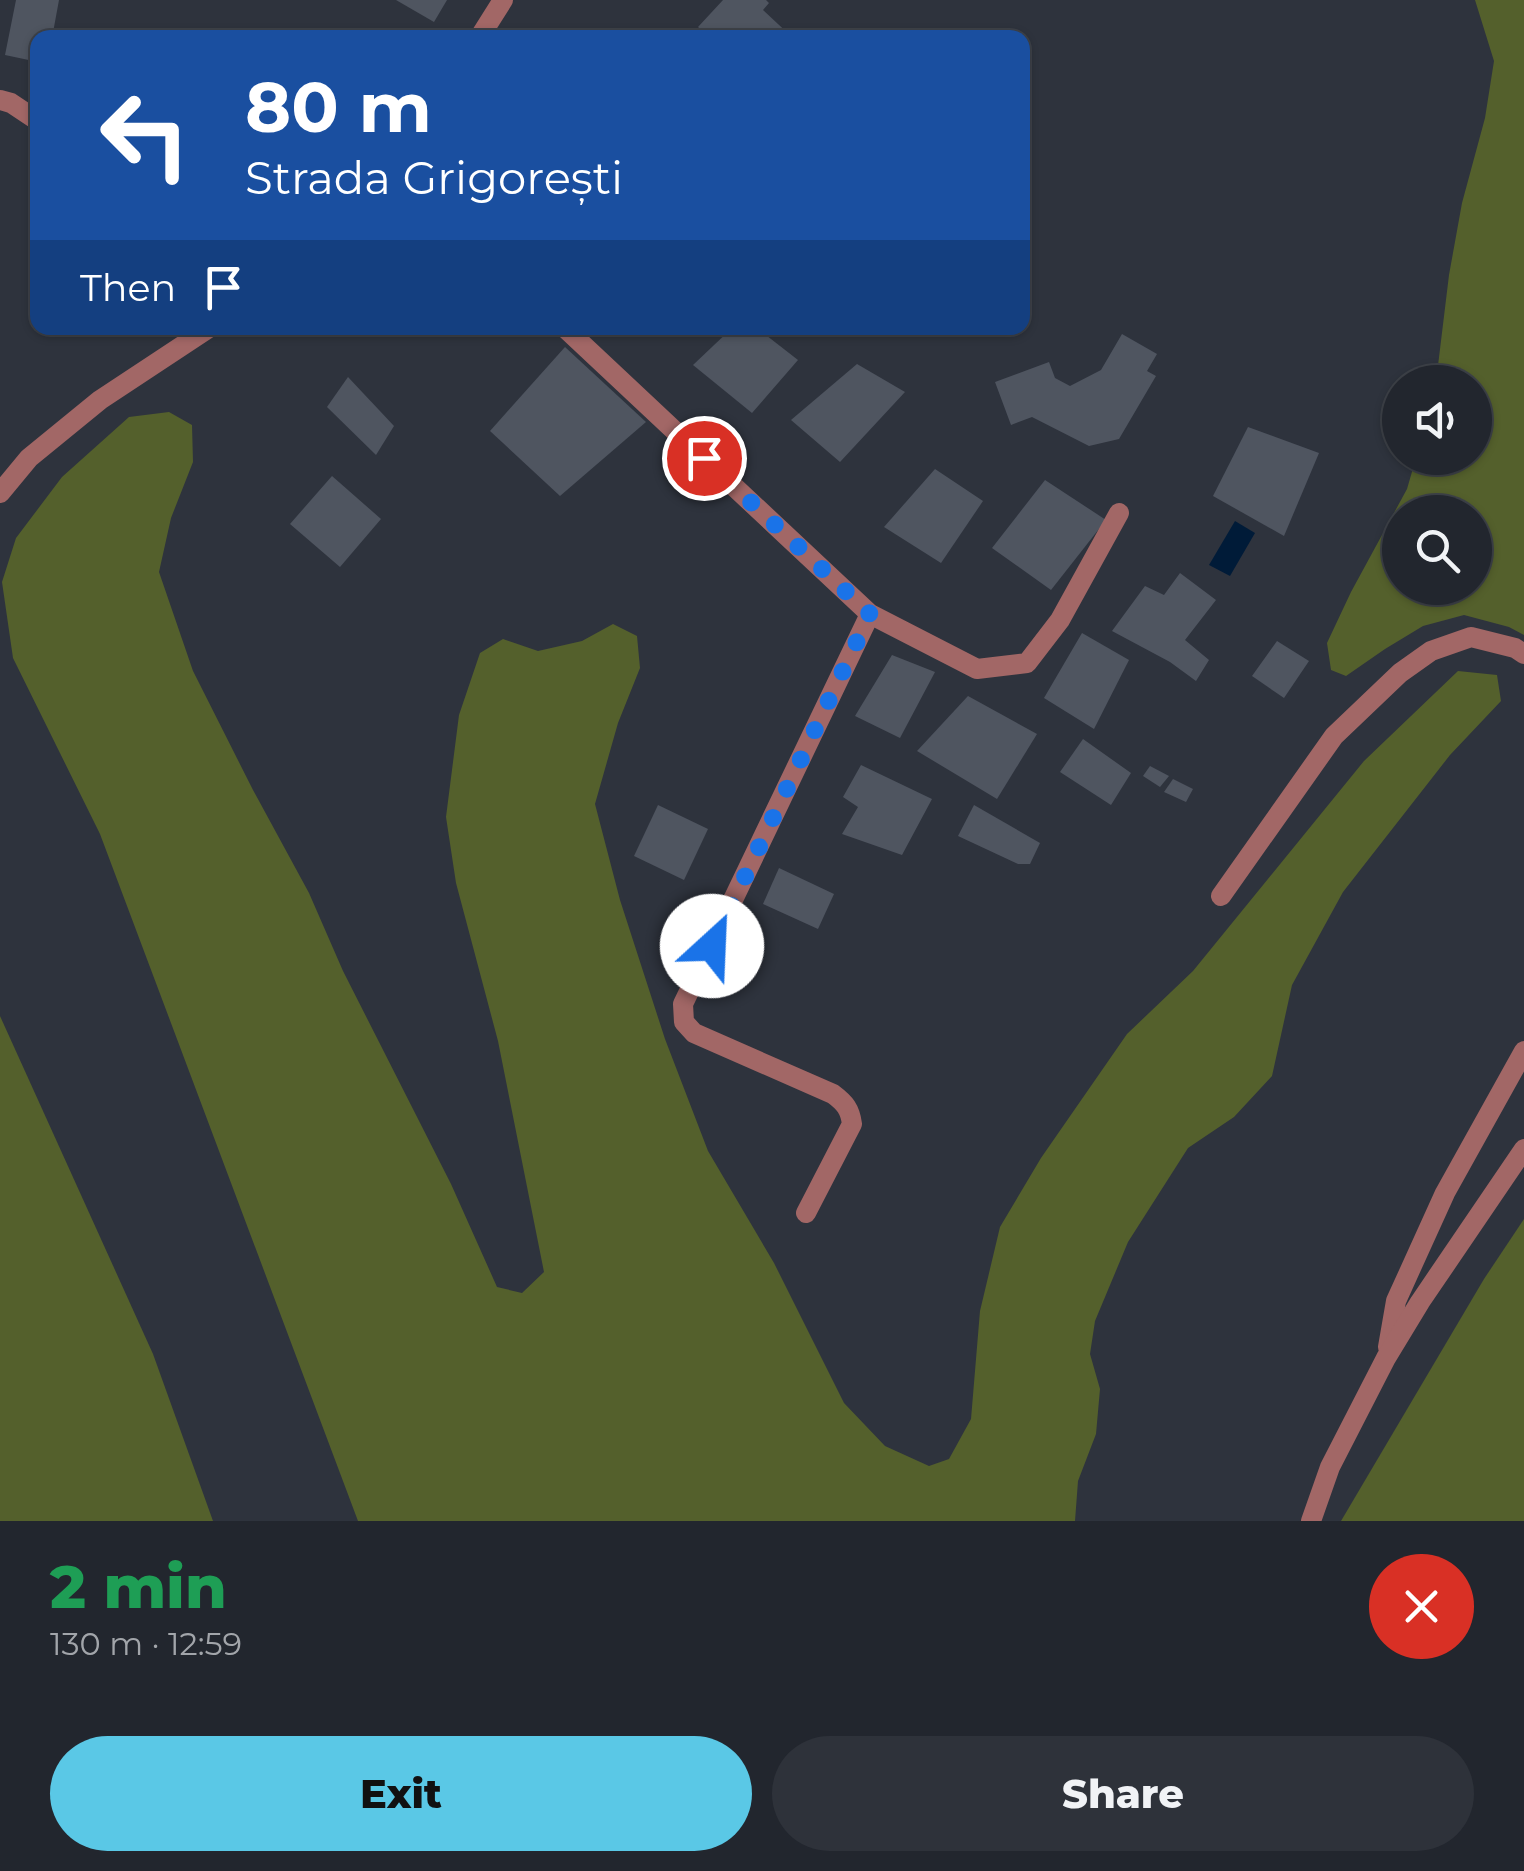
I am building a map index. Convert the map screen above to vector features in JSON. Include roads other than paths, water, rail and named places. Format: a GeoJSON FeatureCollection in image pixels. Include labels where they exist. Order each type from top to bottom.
{"type":"FeatureCollection","features":[{"type":"Feature","properties":{"kind":"street"},"geometry":{"type":"LineString","coordinates":[[485,30],[503,0]]}},
{"type":"Feature","properties":{"kind":"street"},"geometry":{"type":"LineString","coordinates":[[0,100],[30,116]]}},
{"type":"Feature","properties":{"kind":"street"},"geometry":{"type":"LineString","coordinates":[[0,492],[29,458],[100,400],[199,335]]}},
{"type":"Feature","properties":{"kind":"street"},"geometry":{"type":"LineString","coordinates":[[572,335],[870,614],[977,669],[1027,664],[1060,620],[1119,512]]}},
{"type":"Feature","properties":{"kind":"street"},"geometry":{"type":"LineString","coordinates":[[806,1213],[852,1124],[845,1103],[833,1094],[694,1033],[684,1022],[683,1004],[870,614]]}},
{"type":"Feature","properties":{"kind":"street"},"geometry":{"type":"LineString","coordinates":[[1221,896],[1334,736],[1400,673],[1431,651],[1472,638],[1515,648],[1524,654]]}},
{"type":"Feature","properties":{"kind":"street"},"geometry":{"type":"LineString","coordinates":[[1386,1358],[1396,1300],[1445,1194],[1524,1051]]}},
{"type":"Feature","properties":{"kind":"street"},"geometry":{"type":"LineString","coordinates":[[1311,1521],[1330,1467],[1386,1358],[1524,1149]]}},
{"type":"Feature","properties":{"kind":"water"},"geometry":{"type":"Polygon","coordinates":[[[1235,521],[1255,533],[1230,576],[1209,565],[1235,521]]]}}]}
